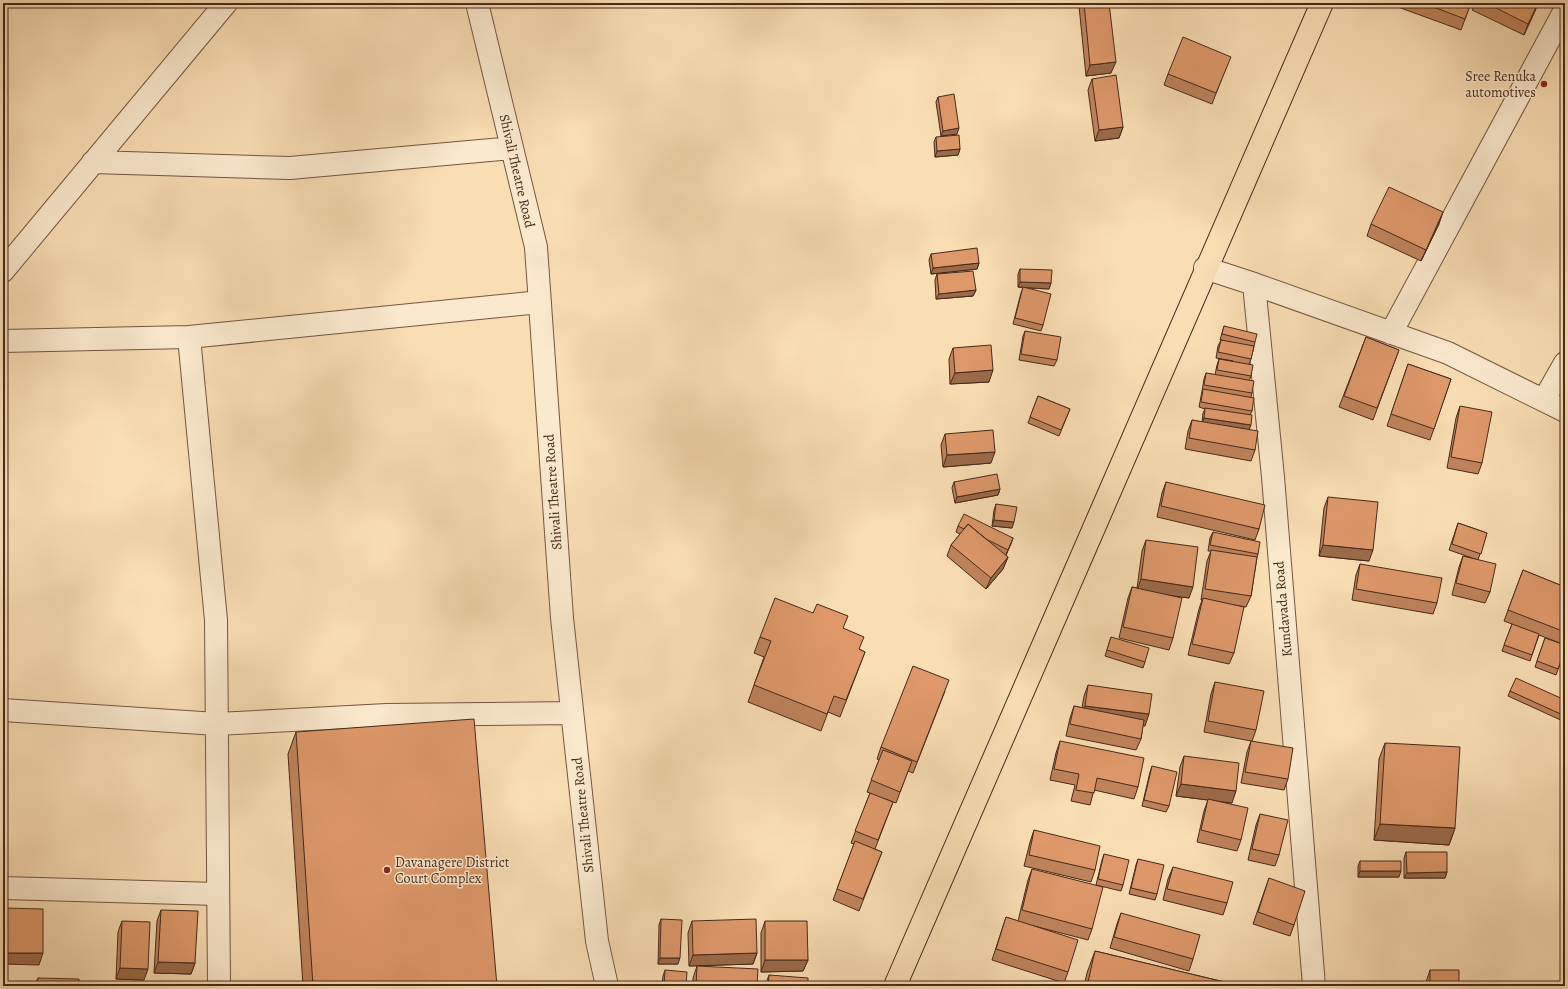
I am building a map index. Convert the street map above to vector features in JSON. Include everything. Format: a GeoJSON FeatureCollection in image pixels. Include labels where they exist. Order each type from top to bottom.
{"type":"FeatureCollection","features":[{"type":"Feature","properties":{"kind":"main road"},"geometry":{"type":"LineString","coordinates":[[895,986],[1205,268],[1322,3]]}},
{"type":"Feature","properties":{"kind":"street"},"geometry":{"type":"LineString","coordinates":[[3,270],[226,3]]}},
{"type":"Feature","properties":{"kind":"street","name":"Shivali Theatre Road"},"geometry":{"type":"LineString","coordinates":[[477,3],[536,247],[562,618],[597,941],[608,986]]}},
{"type":"Feature","properties":{"kind":"street"},"geometry":{"type":"LineString","coordinates":[[1391,333],[1565,10]]}},
{"type":"Feature","properties":{"kind":"street"},"geometry":{"type":"LineString","coordinates":[[93,162],[290,168],[512,148]]}},
{"type":"Feature","properties":{"kind":"street"},"geometry":{"type":"LineString","coordinates":[[1205,268],[1448,353],[1565,410]]}},
{"type":"Feature","properties":{"kind":"street","name":"Kundavada Road"},"geometry":{"type":"LineString","coordinates":[[1254,284],[1273,477],[1314,986]]}},
{"type":"Feature","properties":{"kind":"street"},"geometry":{"type":"LineString","coordinates":[[3,341],[189,337],[540,302]]}},
{"type":"Feature","properties":{"kind":"street"},"geometry":{"type":"LineString","coordinates":[[189,337],[216,620],[219,986]]}},
{"type":"Feature","properties":{"kind":"street"},"geometry":{"type":"LineString","coordinates":[[1544,400],[1565,363]]}},
{"type":"Feature","properties":{"kind":"street"},"geometry":{"type":"LineString","coordinates":[[3,710],[217,724],[387,715],[572,713]]}},
{"type":"Feature","properties":{"kind":"street"},"geometry":{"type":"LineString","coordinates":[[3,888],[218,894]]}},
{"type":"Feature","properties":{"kind":"building"},"geometry":{"type":"Polygon","coordinates":[[[1084,3],[1109,3],[1116,62],[1090,65],[1084,3]]]}},
{"type":"Feature","properties":{"kind":"building"},"geometry":{"type":"Polygon","coordinates":[[[1423,3],[1471,3],[1465,19],[1423,3]]]}},
{"type":"Feature","properties":{"kind":"building"},"geometry":{"type":"Polygon","coordinates":[[[1486,3],[1538,3],[1528,24],[1486,3]]]}},
{"type":"Feature","properties":{"kind":"building"},"geometry":{"type":"Polygon","coordinates":[[[1183,37],[1231,57],[1216,93],[1168,74],[1183,37]]]}},
{"type":"Feature","properties":{"kind":"building"},"geometry":{"type":"Polygon","coordinates":[[[1116,75],[1123,127],[1099,130],[1092,79],[1116,75]]]}},
{"type":"Feature","properties":{"kind":"building"},"geometry":{"type":"Polygon","coordinates":[[[954,94],[959,128],[943,131],[938,97],[954,94]]]}},
{"type":"Feature","properties":{"kind":"building"},"geometry":{"type":"Polygon","coordinates":[[[959,135],[960,149],[937,151],[936,137],[959,135]]]}},
{"type":"Feature","properties":{"kind":"building"},"geometry":{"type":"Polygon","coordinates":[[[1389,187],[1443,212],[1426,250],[1371,224],[1389,187]]]}},
{"type":"Feature","properties":{"kind":"building"},"geometry":{"type":"Polygon","coordinates":[[[977,248],[979,263],[933,268],[931,254],[977,248]]]}},
{"type":"Feature","properties":{"kind":"building"},"geometry":{"type":"Polygon","coordinates":[[[1020,269],[1052,270],[1051,283],[1020,282],[1020,269]]]}},
{"type":"Feature","properties":{"kind":"building"},"geometry":{"type":"Polygon","coordinates":[[[973,271],[976,290],[939,294],[937,274],[973,271]]]}},
{"type":"Feature","properties":{"kind":"building"},"geometry":{"type":"Polygon","coordinates":[[[1023,287],[1051,294],[1043,325],[1015,318],[1023,287]]]}},
{"type":"Feature","properties":{"kind":"building"},"geometry":{"type":"Polygon","coordinates":[[[1224,326],[1257,334],[1255,342],[1222,334],[1224,326]]]}},
{"type":"Feature","properties":{"kind":"building"},"geometry":{"type":"Polygon","coordinates":[[[1025,331],[1061,337],[1057,360],[1021,354],[1025,331]]]}},
{"type":"Feature","properties":{"kind":"building"},"geometry":{"type":"Polygon","coordinates":[[[1366,337],[1399,350],[1377,408],[1344,396],[1366,337]]]}},
{"type":"Feature","properties":{"kind":"building"},"geometry":{"type":"Polygon","coordinates":[[[1221,340],[1254,346],[1251,359],[1218,352],[1221,340]]]}},
{"type":"Feature","properties":{"kind":"building"},"geometry":{"type":"Polygon","coordinates":[[[991,345],[993,370],[955,373],[953,348],[991,345]]]}},
{"type":"Feature","properties":{"kind":"building"},"geometry":{"type":"Polygon","coordinates":[[[1219,359],[1253,365],[1251,376],[1217,370],[1219,359]]]}},
{"type":"Feature","properties":{"kind":"building"},"geometry":{"type":"Polygon","coordinates":[[[1408,364],[1451,379],[1434,429],[1391,414],[1408,364]]]}},
{"type":"Feature","properties":{"kind":"building"},"geometry":{"type":"Polygon","coordinates":[[[1206,373],[1254,381],[1252,393],[1204,385],[1206,373]]]}},
{"type":"Feature","properties":{"kind":"building"},"geometry":{"type":"Polygon","coordinates":[[[1203,389],[1254,398],[1252,411],[1201,402],[1203,389]]]}},
{"type":"Feature","properties":{"kind":"building"},"geometry":{"type":"Polygon","coordinates":[[[1038,396],[1070,409],[1061,430],[1030,417],[1038,396]]]}},
{"type":"Feature","properties":{"kind":"building"},"geometry":{"type":"Polygon","coordinates":[[[1460,406],[1492,412],[1482,463],[1451,457],[1460,406]]]}},
{"type":"Feature","properties":{"kind":"building"},"geometry":{"type":"Polygon","coordinates":[[[1205,408],[1252,415],[1251,425],[1204,418],[1205,408]]]}},
{"type":"Feature","properties":{"kind":"building"},"geometry":{"type":"Polygon","coordinates":[[[1192,420],[1258,431],[1255,450],[1189,438],[1192,420]]]}},
{"type":"Feature","properties":{"kind":"building"},"geometry":{"type":"Polygon","coordinates":[[[993,430],[995,452],[947,455],[945,434],[993,430]]]}},
{"type":"Feature","properties":{"kind":"building"},"geometry":{"type":"Polygon","coordinates":[[[997,474],[1000,489],[957,497],[954,482],[997,474]]]}},
{"type":"Feature","properties":{"kind":"building"},"geometry":{"type":"Polygon","coordinates":[[[1166,482],[1265,505],[1259,529],[1161,506],[1166,482]]]}},
{"type":"Feature","properties":{"kind":"building"},"geometry":{"type":"Polygon","coordinates":[[[1328,497],[1378,502],[1373,550],[1323,545],[1328,497]]]}},
{"type":"Feature","properties":{"kind":"building"},"geometry":{"type":"Polygon","coordinates":[[[996,504],[1017,507],[1014,522],[994,520],[996,504]]]}},
{"type":"Feature","properties":{"kind":"building"},"geometry":{"type":"Polygon","coordinates":[[[964,514],[1013,538],[1008,550],[986,539],[968,524],[964,529],[958,526],[964,514]]]}},
{"type":"Feature","properties":{"kind":"building"},"geometry":{"type":"Polygon","coordinates":[[[1458,523],[1487,533],[1481,554],[1452,544],[1458,523]]]}},
{"type":"Feature","properties":{"kind":"building"},"geometry":{"type":"Polygon","coordinates":[[[968,524],[1008,557],[991,578],[951,545],[968,524]]]}},
{"type":"Feature","properties":{"kind":"building"},"geometry":{"type":"Polygon","coordinates":[[[1213,532],[1260,542],[1258,554],[1210,545],[1213,532]]]}},
{"type":"Feature","properties":{"kind":"building"},"geometry":{"type":"Polygon","coordinates":[[[1146,540],[1198,547],[1193,587],[1141,579],[1146,540]]]}},
{"type":"Feature","properties":{"kind":"building"},"geometry":{"type":"Polygon","coordinates":[[[1211,550],[1257,557],[1251,596],[1205,589],[1211,550]]]}},
{"type":"Feature","properties":{"kind":"building"},"geometry":{"type":"Polygon","coordinates":[[[1463,556],[1496,564],[1490,592],[1456,583],[1463,556]]]}},
{"type":"Feature","properties":{"kind":"building"},"geometry":{"type":"Polygon","coordinates":[[[1360,564],[1442,578],[1437,603],[1356,589],[1360,564]]]}},
{"type":"Feature","properties":{"kind":"building"},"geometry":{"type":"Polygon","coordinates":[[[1523,570],[1565,587],[1565,632],[1508,610],[1523,570]]]}},
{"type":"Feature","properties":{"kind":"building"},"geometry":{"type":"Polygon","coordinates":[[[1132,587],[1182,598],[1173,638],[1123,627],[1132,587]]]}},
{"type":"Feature","properties":{"kind":"building"},"geometry":{"type":"Polygon","coordinates":[[[775,598],[813,613],[817,604],[848,616],[843,628],[864,637],[859,649],[865,652],[846,700],[834,696],[827,714],[754,685],[771,641],[760,637],[775,598]]]}},
{"type":"Feature","properties":{"kind":"building"},"geometry":{"type":"Polygon","coordinates":[[[1203,598],[1244,607],[1234,653],[1192,644],[1203,598]]]}},
{"type":"Feature","properties":{"kind":"building"},"geometry":{"type":"Polygon","coordinates":[[[1512,624],[1539,634],[1532,655],[1504,645],[1512,624]]]}},
{"type":"Feature","properties":{"kind":"building"},"geometry":{"type":"Polygon","coordinates":[[[1111,637],[1149,648],[1145,662],[1107,650],[1111,637]]]}},
{"type":"Feature","properties":{"kind":"building"},"geometry":{"type":"Polygon","coordinates":[[[1545,638],[1565,645],[1565,650],[1558,669],[1537,661],[1545,638]]]}},
{"type":"Feature","properties":{"kind":"building"},"geometry":{"type":"Polygon","coordinates":[[[913,666],[949,680],[917,762],[881,747],[913,666]]]}},
{"type":"Feature","properties":{"kind":"building"},"geometry":{"type":"Polygon","coordinates":[[[1516,678],[1565,700],[1565,716],[1510,691],[1516,678]]]}},
{"type":"Feature","properties":{"kind":"building"},"geometry":{"type":"Polygon","coordinates":[[[1215,682],[1264,691],[1256,730],[1208,721],[1215,682]]]}},
{"type":"Feature","properties":{"kind":"building"},"geometry":{"type":"Polygon","coordinates":[[[1088,685],[1152,694],[1149,714],[1085,706],[1088,685]]]}},
{"type":"Feature","properties":{"kind":"building"},"geometry":{"type":"Polygon","coordinates":[[[1074,706],[1144,720],[1141,739],[1070,724],[1074,706]]]}},
{"type":"Feature","properties":{"kind":"building","name":"Davanagere District Court Complex"},"geometry":{"type":"Polygon","coordinates":[[[474,719],[497,986],[313,986],[296,732],[474,719]]]}},
{"type":"Feature","properties":{"kind":"building"},"geometry":{"type":"Polygon","coordinates":[[[1060,741],[1144,758],[1138,787],[1097,778],[1094,793],[1076,790],[1079,774],[1054,769],[1060,741]]]}},
{"type":"Feature","properties":{"kind":"building"},"geometry":{"type":"Polygon","coordinates":[[[1251,741],[1293,748],[1288,779],[1245,772],[1251,741]]]}},
{"type":"Feature","properties":{"kind":"building"},"geometry":{"type":"Polygon","coordinates":[[[1385,743],[1460,747],[1455,828],[1380,824],[1385,743]]]}},
{"type":"Feature","properties":{"kind":"building"},"geometry":{"type":"Polygon","coordinates":[[[883,750],[912,761],[900,792],[871,780],[883,750]]]}},
{"type":"Feature","properties":{"kind":"building"},"geometry":{"type":"Polygon","coordinates":[[[1184,756],[1239,763],[1236,791],[1181,784],[1184,756]]]}},
{"type":"Feature","properties":{"kind":"building"},"geometry":{"type":"Polygon","coordinates":[[[1152,766],[1177,772],[1169,806],[1144,800],[1152,766]]]}},
{"type":"Feature","properties":{"kind":"building"},"geometry":{"type":"Polygon","coordinates":[[[870,793],[893,802],[878,840],[855,831],[870,793]]]}},
{"type":"Feature","properties":{"kind":"building"},"geometry":{"type":"Polygon","coordinates":[[[1208,799],[1248,808],[1241,840],[1201,830],[1208,799]]]}},
{"type":"Feature","properties":{"kind":"building"},"geometry":{"type":"Polygon","coordinates":[[[1260,814],[1288,820],[1279,855],[1252,849],[1260,814]]]}},
{"type":"Feature","properties":{"kind":"building"},"geometry":{"type":"Polygon","coordinates":[[[1034,830],[1100,846],[1095,870],[1029,855],[1034,830]]]}},
{"type":"Feature","properties":{"kind":"building"},"geometry":{"type":"Polygon","coordinates":[[[855,841],[882,852],[863,899],[837,889],[855,841]]]}},
{"type":"Feature","properties":{"kind":"building"},"geometry":{"type":"Polygon","coordinates":[[[1406,852],[1447,852],[1447,872],[1407,873],[1406,852]]]}},
{"type":"Feature","properties":{"kind":"building"},"geometry":{"type":"Polygon","coordinates":[[[1104,854],[1129,860],[1123,885],[1098,879],[1104,854]]]}},
{"type":"Feature","properties":{"kind":"building"},"geometry":{"type":"Polygon","coordinates":[[[1138,859],[1164,865],[1157,894],[1131,888],[1138,859]]]}},
{"type":"Feature","properties":{"kind":"building"},"geometry":{"type":"Polygon","coordinates":[[[1360,861],[1401,861],[1401,871],[1360,871],[1360,861]]]}},
{"type":"Feature","properties":{"kind":"building"},"geometry":{"type":"Polygon","coordinates":[[[1173,867],[1233,882],[1227,903],[1167,889],[1173,867]]]}},
{"type":"Feature","properties":{"kind":"building"},"geometry":{"type":"Polygon","coordinates":[[[1032,869],[1103,887],[1092,929],[1022,910],[1032,869]]]}},
{"type":"Feature","properties":{"kind":"building"},"geometry":{"type":"Polygon","coordinates":[[[1269,878],[1305,891],[1294,925],[1258,912],[1269,878]]]}},
{"type":"Feature","properties":{"kind":"building"},"geometry":{"type":"Polygon","coordinates":[[[4,908],[43,909],[43,953],[3,953],[4,908]]]}},
{"type":"Feature","properties":{"kind":"building"},"geometry":{"type":"Polygon","coordinates":[[[161,910],[198,911],[195,963],[158,962],[161,910]]]}},
{"type":"Feature","properties":{"kind":"building"},"geometry":{"type":"Polygon","coordinates":[[[1121,913],[1200,935],[1193,959],[1114,937],[1121,913]]]}},
{"type":"Feature","properties":{"kind":"building"},"geometry":{"type":"Polygon","coordinates":[[[1006,917],[1078,940],[1068,972],[996,949],[1006,917]]]}},
{"type":"Feature","properties":{"kind":"building"},"geometry":{"type":"Polygon","coordinates":[[[661,919],[682,920],[680,958],[660,958],[661,919]]]}},
{"type":"Feature","properties":{"kind":"building"},"geometry":{"type":"Polygon","coordinates":[[[756,919],[757,953],[693,955],[692,921],[756,919]]]}},
{"type":"Feature","properties":{"kind":"building"},"geometry":{"type":"Polygon","coordinates":[[[122,921],[150,922],[148,969],[120,968],[122,921]]]}},
{"type":"Feature","properties":{"kind":"building"},"geometry":{"type":"Polygon","coordinates":[[[765,921],[807,921],[808,960],[765,960],[765,921]]]}},
{"type":"Feature","properties":{"kind":"building"},"geometry":{"type":"Polygon","coordinates":[[[1095,951],[1241,986],[1102,986],[1088,982],[1095,951]]]}},
{"type":"Feature","properties":{"kind":"building"},"geometry":{"type":"Polygon","coordinates":[[[697,966],[758,969],[757,986],[696,986],[697,966]]]}},
{"type":"Feature","properties":{"kind":"building"},"geometry":{"type":"Polygon","coordinates":[[[665,970],[687,972],[686,986],[664,986],[665,970]]]}},
{"type":"Feature","properties":{"kind":"building"},"geometry":{"type":"Polygon","coordinates":[[[1430,970],[1459,970],[1459,986],[1430,986],[1430,970]]]}},
{"type":"Feature","properties":{"kind":"building"},"geometry":{"type":"Polygon","coordinates":[[[769,975],[808,978],[808,986],[768,986],[769,975]]]}},
{"type":"Feature","properties":{"kind":"building"},"geometry":{"type":"Polygon","coordinates":[[[38,978],[79,979],[79,986],[37,986],[38,978]]]}},
{"type":"Feature","properties":{"kind":"place","name":"Sree Renuka automotives"},"geometry":{"type":"Point","coordinates":[1544,84]}},
{"type":"Feature","properties":{"kind":"place","name":"Davanagere District Court Complex"},"geometry":{"type":"Point","coordinates":[387,870]}}]}
